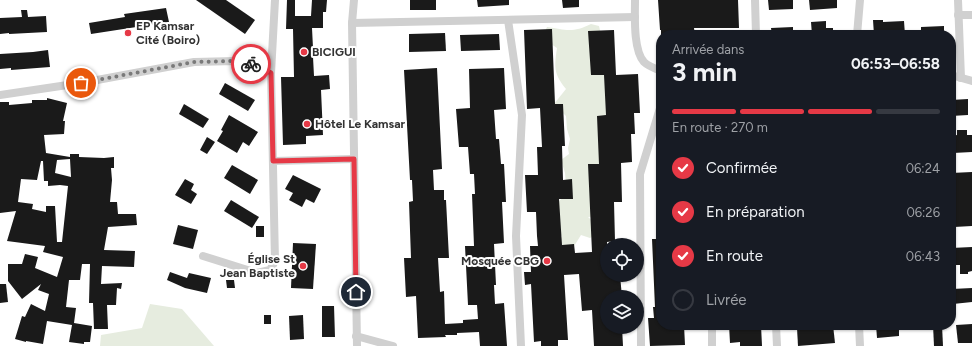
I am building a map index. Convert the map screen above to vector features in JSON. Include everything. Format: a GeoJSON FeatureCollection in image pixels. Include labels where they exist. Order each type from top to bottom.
{"type":"FeatureCollection","features":[{"type":"Feature","properties":{"kind":"street"},"geometry":{"type":"LineString","coordinates":[[203,256],[257,272],[270,270],[275,260],[271,73],[275,0]]}},
{"type":"Feature","properties":{"kind":"street"},"geometry":{"type":"LineString","coordinates":[[354,0],[352,23],[357,346]]}},
{"type":"Feature","properties":{"kind":"street"},"geometry":{"type":"LineString","coordinates":[[635,0],[638,50],[644,62],[656,68]]}},
{"type":"Feature","properties":{"kind":"street"},"geometry":{"type":"LineString","coordinates":[[755,0],[756,30]]}},
{"type":"Feature","properties":{"kind":"street"},"geometry":{"type":"LineString","coordinates":[[857,30],[860,0]]}},
{"type":"Feature","properties":{"kind":"street"},"geometry":{"type":"LineString","coordinates":[[958,0],[961,78]]}},
{"type":"Feature","properties":{"kind":"street"},"geometry":{"type":"LineString","coordinates":[[958,15],[972,15]]}},
{"type":"Feature","properties":{"kind":"street"},"geometry":{"type":"LineString","coordinates":[[352,23],[635,17]]}},
{"type":"Feature","properties":{"kind":"street"},"geometry":{"type":"LineString","coordinates":[[508,20],[522,115],[516,236],[521,346]]}},
{"type":"Feature","properties":{"kind":"street"},"geometry":{"type":"LineString","coordinates":[[0,95],[81,83],[194,62],[235,61],[256,65],[271,73]]}},
{"type":"Feature","properties":{"kind":"street"},"geometry":{"type":"LineString","coordinates":[[956,76],[972,81]]}},
{"type":"Feature","properties":{"kind":"street"},"geometry":{"type":"LineString","coordinates":[[641,346],[640,174],[656,121]]}},
{"type":"Feature","properties":{"kind":"street"},"geometry":{"type":"LineString","coordinates":[[273,161],[354,159]]}},
{"type":"Feature","properties":{"kind":"street"},"geometry":{"type":"LineString","coordinates":[[712,330],[712,346]]}},
{"type":"Feature","properties":{"kind":"street"},"geometry":{"type":"LineString","coordinates":[[776,330],[777,346]]}},
{"type":"Feature","properties":{"kind":"street"},"geometry":{"type":"LineString","coordinates":[[860,330],[860,346]]}},
{"type":"Feature","properties":{"kind":"street"},"geometry":{"type":"LineString","coordinates":[[356,336],[393,346]]}},
{"type":"Feature","properties":{"kind":"shaded area"},"geometry":{"type":"Polygon","coordinates":[[[591,24],[599,26],[606,57],[614,82],[599,216],[588,217],[597,225],[600,233],[590,238],[581,235],[571,251],[558,245],[562,236],[553,230],[554,210],[558,202],[567,196],[565,173],[561,160],[569,154],[568,148],[570,139],[567,129],[566,116],[554,104],[566,89],[557,75],[555,66],[557,48],[542,38],[547,27],[574,30],[591,24]]]}},
{"type":"Feature","properties":{"kind":"shaded area"},"geometry":{"type":"Polygon","coordinates":[[[150,304],[182,309],[214,346],[100,346],[101,335],[142,328],[150,304]]]}},
{"type":"Feature","properties":{"kind":"building"},"geometry":{"type":"Polygon","coordinates":[[[196,0],[226,0],[255,20],[245,34],[196,0]]]}},
{"type":"Feature","properties":{"kind":"building"},"geometry":{"type":"Polygon","coordinates":[[[287,0],[295,0],[295,16],[311,16],[312,0],[327,0],[326,12],[323,12],[323,28],[312,28],[313,48],[315,48],[315,57],[313,57],[314,76],[329,75],[330,89],[321,90],[323,135],[306,136],[306,144],[283,145],[281,77],[294,77],[293,29],[286,29],[287,0]]]}},
{"type":"Feature","properties":{"kind":"building"},"geometry":{"type":"Polygon","coordinates":[[[410,0],[436,0],[436,10],[410,10],[410,0]]]}},
{"type":"Feature","properties":{"kind":"building"},"geometry":{"type":"Polygon","coordinates":[[[477,0],[509,0],[509,5],[478,7],[477,0]]]}},
{"type":"Feature","properties":{"kind":"building"},"geometry":{"type":"Polygon","coordinates":[[[562,0],[579,0],[579,7],[563,8],[562,0]]]}},
{"type":"Feature","properties":{"kind":"building"},"geometry":{"type":"Polygon","coordinates":[[[658,0],[738,0],[739,28],[660,30],[658,0]]]}},
{"type":"Feature","properties":{"kind":"building"},"geometry":{"type":"Polygon","coordinates":[[[768,0],[793,0],[793,9],[769,10],[768,0]]]}},
{"type":"Feature","properties":{"kind":"building"},"geometry":{"type":"Polygon","coordinates":[[[809,0],[837,0],[837,8],[810,10],[809,0]]]}},
{"type":"Feature","properties":{"kind":"building"},"geometry":{"type":"Polygon","coordinates":[[[166,8],[169,22],[91,34],[89,23],[125,17],[124,14],[166,8]]]}},
{"type":"Feature","properties":{"kind":"building"},"geometry":{"type":"Polygon","coordinates":[[[21,10],[27,10],[28,17],[46,16],[47,32],[0,34],[0,18],[22,17],[21,10]]]}},
{"type":"Feature","properties":{"kind":"building"},"geometry":{"type":"Polygon","coordinates":[[[873,20],[883,20],[883,22],[904,21],[905,30],[874,30],[873,20]]]}},
{"type":"Feature","properties":{"kind":"building"},"geometry":{"type":"Polygon","coordinates":[[[826,21],[826,28],[833,28],[833,30],[812,30],[811,22],[826,21]]]}},
{"type":"Feature","properties":{"kind":"building"},"geometry":{"type":"Polygon","coordinates":[[[944,26],[944,30],[921,30],[921,27],[944,26]]]}},
{"type":"Feature","properties":{"kind":"building"},"geometry":{"type":"Polygon","coordinates":[[[793,27],[793,30],[771,30],[771,28],[793,27]]]}},
{"type":"Feature","properties":{"kind":"building"},"geometry":{"type":"Polygon","coordinates":[[[552,29],[555,104],[563,104],[565,146],[562,146],[563,180],[572,179],[573,199],[559,199],[562,245],[574,244],[575,253],[592,252],[588,164],[599,164],[597,116],[606,115],[604,75],[591,75],[588,31],[614,30],[616,75],[638,74],[640,113],[634,113],[635,134],[631,134],[632,162],[621,163],[622,202],[614,202],[615,238],[600,238],[600,282],[621,282],[621,290],[600,290],[600,334],[622,334],[623,346],[594,346],[592,310],[582,311],[579,274],[564,275],[568,340],[558,340],[558,346],[541,346],[541,341],[534,342],[531,284],[525,285],[524,272],[531,272],[530,246],[538,246],[536,212],[527,212],[525,175],[538,175],[537,147],[542,147],[540,108],[527,109],[524,30],[552,29]]]}},
{"type":"Feature","properties":{"kind":"building"},"geometry":{"type":"Polygon","coordinates":[[[445,33],[446,51],[409,52],[409,34],[445,33]]]}},
{"type":"Feature","properties":{"kind":"building"},"geometry":{"type":"Polygon","coordinates":[[[499,34],[500,50],[461,51],[460,35],[499,34]]]}},
{"type":"Feature","properties":{"kind":"building"},"geometry":{"type":"Polygon","coordinates":[[[255,49],[264,50],[263,59],[254,58],[255,49]]]}},
{"type":"Feature","properties":{"kind":"building"},"geometry":{"type":"Polygon","coordinates":[[[48,50],[50,67],[11,70],[11,68],[0,69],[0,54],[48,50]]]}},
{"type":"Feature","properties":{"kind":"building"},"geometry":{"type":"Polygon","coordinates":[[[437,68],[442,169],[433,170],[434,190],[444,190],[444,200],[446,200],[449,258],[438,258],[440,292],[444,291],[445,324],[463,323],[463,320],[478,319],[477,305],[468,305],[465,246],[474,246],[472,194],[475,194],[474,174],[470,174],[468,147],[459,147],[456,109],[470,108],[469,69],[504,68],[506,109],[494,110],[496,139],[499,139],[501,164],[504,164],[506,202],[502,202],[504,243],[494,244],[496,285],[494,285],[495,304],[504,303],[507,346],[480,346],[479,332],[457,333],[457,335],[445,335],[446,337],[418,338],[416,296],[406,297],[404,258],[411,258],[409,202],[413,201],[412,180],[410,180],[404,70],[437,68]]]}},
{"type":"Feature","properties":{"kind":"building"},"geometry":{"type":"Polygon","coordinates":[[[225,83],[255,100],[248,111],[219,94],[225,83]]]}},
{"type":"Feature","properties":{"kind":"building"},"geometry":{"type":"Polygon","coordinates":[[[47,98],[67,103],[63,121],[65,121],[64,134],[44,135],[46,153],[70,157],[70,154],[79,154],[79,157],[114,157],[114,168],[111,168],[112,180],[110,202],[117,202],[118,214],[136,214],[137,225],[108,227],[104,250],[135,251],[134,267],[102,266],[101,284],[122,283],[121,289],[117,288],[116,305],[107,305],[108,329],[94,329],[93,303],[89,303],[90,264],[82,264],[80,280],[69,280],[66,307],[76,308],[74,323],[92,326],[90,342],[84,342],[84,344],[69,342],[72,325],[47,321],[43,344],[15,339],[22,316],[25,317],[31,304],[45,311],[49,294],[38,290],[41,284],[22,299],[8,281],[8,264],[22,264],[25,254],[38,257],[35,268],[57,277],[63,257],[43,252],[45,246],[7,241],[16,211],[0,213],[0,102],[9,102],[9,105],[32,103],[32,100],[47,100],[47,98]],[[70,159],[57,160],[55,173],[71,177],[70,159]],[[41,161],[37,180],[21,179],[18,202],[33,204],[32,209],[46,212],[46,206],[55,206],[57,242],[62,242],[68,186],[48,186],[48,181],[44,181],[43,161],[41,161]]]}},
{"type":"Feature","properties":{"kind":"building"},"geometry":{"type":"Polygon","coordinates":[[[968,99],[968,115],[956,116],[956,100],[968,99]]]}},
{"type":"Feature","properties":{"kind":"building"},"geometry":{"type":"Polygon","coordinates":[[[184,104],[209,119],[203,128],[179,114],[184,104]]]}},
{"type":"Feature","properties":{"kind":"building"},"geometry":{"type":"Polygon","coordinates":[[[229,115],[258,132],[249,146],[243,142],[237,153],[217,141],[223,131],[221,130],[229,115]]]}},
{"type":"Feature","properties":{"kind":"building"},"geometry":{"type":"Polygon","coordinates":[[[957,130],[967,130],[967,135],[972,135],[972,152],[956,153],[957,130]]]}},
{"type":"Feature","properties":{"kind":"building"},"geometry":{"type":"Polygon","coordinates":[[[207,137],[215,142],[207,154],[200,150],[207,137]]]}},
{"type":"Feature","properties":{"kind":"building"},"geometry":{"type":"Polygon","coordinates":[[[232,165],[258,180],[250,194],[224,178],[232,165]]]}},
{"type":"Feature","properties":{"kind":"building"},"geometry":{"type":"Polygon","coordinates":[[[972,172],[972,226],[956,227],[956,173],[972,172]]]}},
{"type":"Feature","properties":{"kind":"building"},"geometry":{"type":"Polygon","coordinates":[[[293,175],[321,189],[314,203],[306,199],[302,207],[289,200],[293,193],[285,189],[293,175]]]}},
{"type":"Feature","properties":{"kind":"building"},"geometry":{"type":"Polygon","coordinates":[[[185,179],[194,184],[191,190],[197,194],[191,204],[175,195],[185,179]]]}},
{"type":"Feature","properties":{"kind":"building"},"geometry":{"type":"Polygon","coordinates":[[[231,200],[259,217],[252,228],[224,211],[231,200]]]}},
{"type":"Feature","properties":{"kind":"building"},"geometry":{"type":"Polygon","coordinates":[[[178,225],[198,230],[193,249],[173,244],[178,225]]]}},
{"type":"Feature","properties":{"kind":"building"},"geometry":{"type":"Polygon","coordinates":[[[256,226],[264,226],[264,237],[256,237],[256,226]]]}},
{"type":"Feature","properties":{"kind":"building"},"geometry":{"type":"Polygon","coordinates":[[[652,239],[656,239],[656,330],[684,330],[685,345],[650,346],[648,318],[654,318],[653,307],[655,307],[652,239]]]}},
{"type":"Feature","properties":{"kind":"building","name":"Église St Jean Baptiste"},"geometry":{"type":"Polygon","coordinates":[[[293,243],[316,244],[313,289],[291,288],[293,243]]]}},
{"type":"Feature","properties":{"kind":"building"},"geometry":{"type":"Polygon","coordinates":[[[972,247],[972,271],[968,272],[968,274],[960,274],[960,265],[956,265],[956,248],[972,247]]]}},
{"type":"Feature","properties":{"kind":"building"},"geometry":{"type":"Polygon","coordinates":[[[259,257],[266,257],[265,265],[259,265],[259,257]]]}},
{"type":"Feature","properties":{"kind":"building"},"geometry":{"type":"Polygon","coordinates":[[[170,272],[187,278],[189,273],[211,278],[207,293],[185,288],[167,280],[170,272]]]}},
{"type":"Feature","properties":{"kind":"building"},"geometry":{"type":"Polygon","coordinates":[[[226,280],[234,280],[235,288],[227,288],[226,280]]]}},
{"type":"Feature","properties":{"kind":"building"},"geometry":{"type":"Polygon","coordinates":[[[0,284],[6,284],[8,302],[0,303],[0,284]]]}},
{"type":"Feature","properties":{"kind":"building"},"geometry":{"type":"Polygon","coordinates":[[[972,288],[972,302],[956,304],[956,289],[972,288]]]}},
{"type":"Feature","properties":{"kind":"building"},"geometry":{"type":"Polygon","coordinates":[[[322,306],[334,306],[335,337],[322,337],[322,306]]]}},
{"type":"Feature","properties":{"kind":"building"},"geometry":{"type":"Polygon","coordinates":[[[264,315],[271,315],[271,324],[264,324],[264,315]]]}},
{"type":"Feature","properties":{"kind":"building"},"geometry":{"type":"Polygon","coordinates":[[[303,315],[304,339],[290,340],[289,316],[303,315]]]}},
{"type":"Feature","properties":{"kind":"building"},"geometry":{"type":"Polygon","coordinates":[[[972,324],[972,343],[958,343],[956,325],[972,324]]]}},
{"type":"Feature","properties":{"kind":"building"},"geometry":{"type":"Polygon","coordinates":[[[729,330],[761,330],[762,346],[740,346],[740,342],[730,343],[729,330]]]}},
{"type":"Feature","properties":{"kind":"building"},"geometry":{"type":"Polygon","coordinates":[[[797,330],[834,330],[835,343],[798,346],[797,330]]]}},
{"type":"Feature","properties":{"kind":"building"},"geometry":{"type":"Polygon","coordinates":[[[876,330],[899,330],[899,336],[877,338],[876,330]]]}},
{"type":"Feature","properties":{"kind":"building"},"geometry":{"type":"Polygon","coordinates":[[[933,330],[942,330],[943,346],[934,346],[933,330]]]}},
{"type":"Feature","properties":{"kind":"way so far"},"geometry":{"type":"LineString","coordinates":[[81,83],[194,62],[235,61],[251,64]]}},
{"type":"Feature","properties":{"kind":"place","name":"EP Kamsar Cité (Boiro)"},"geometry":{"type":"Point","coordinates":[128,33]}},
{"type":"Feature","properties":{"kind":"place","name":"BICIGUI"},"geometry":{"type":"Point","coordinates":[304,52]}},
{"type":"Feature","properties":{"kind":"place","name":"Hôtel Le Kamsar"},"geometry":{"type":"Point","coordinates":[307,124]}},
{"type":"Feature","properties":{"kind":"place","name":"Mosquée CBG"},"geometry":{"type":"Point","coordinates":[547,261]}},
{"type":"Feature","properties":{"kind":"place","name":"Église St Jean Baptiste"},"geometry":{"type":"Point","coordinates":[303,266]}},
{"type":"Feature","properties":{"kind":"route"},"geometry":{"type":"LineString","coordinates":[[251,64],[271,73],[273,161],[354,159],[356,292]]}}]}
